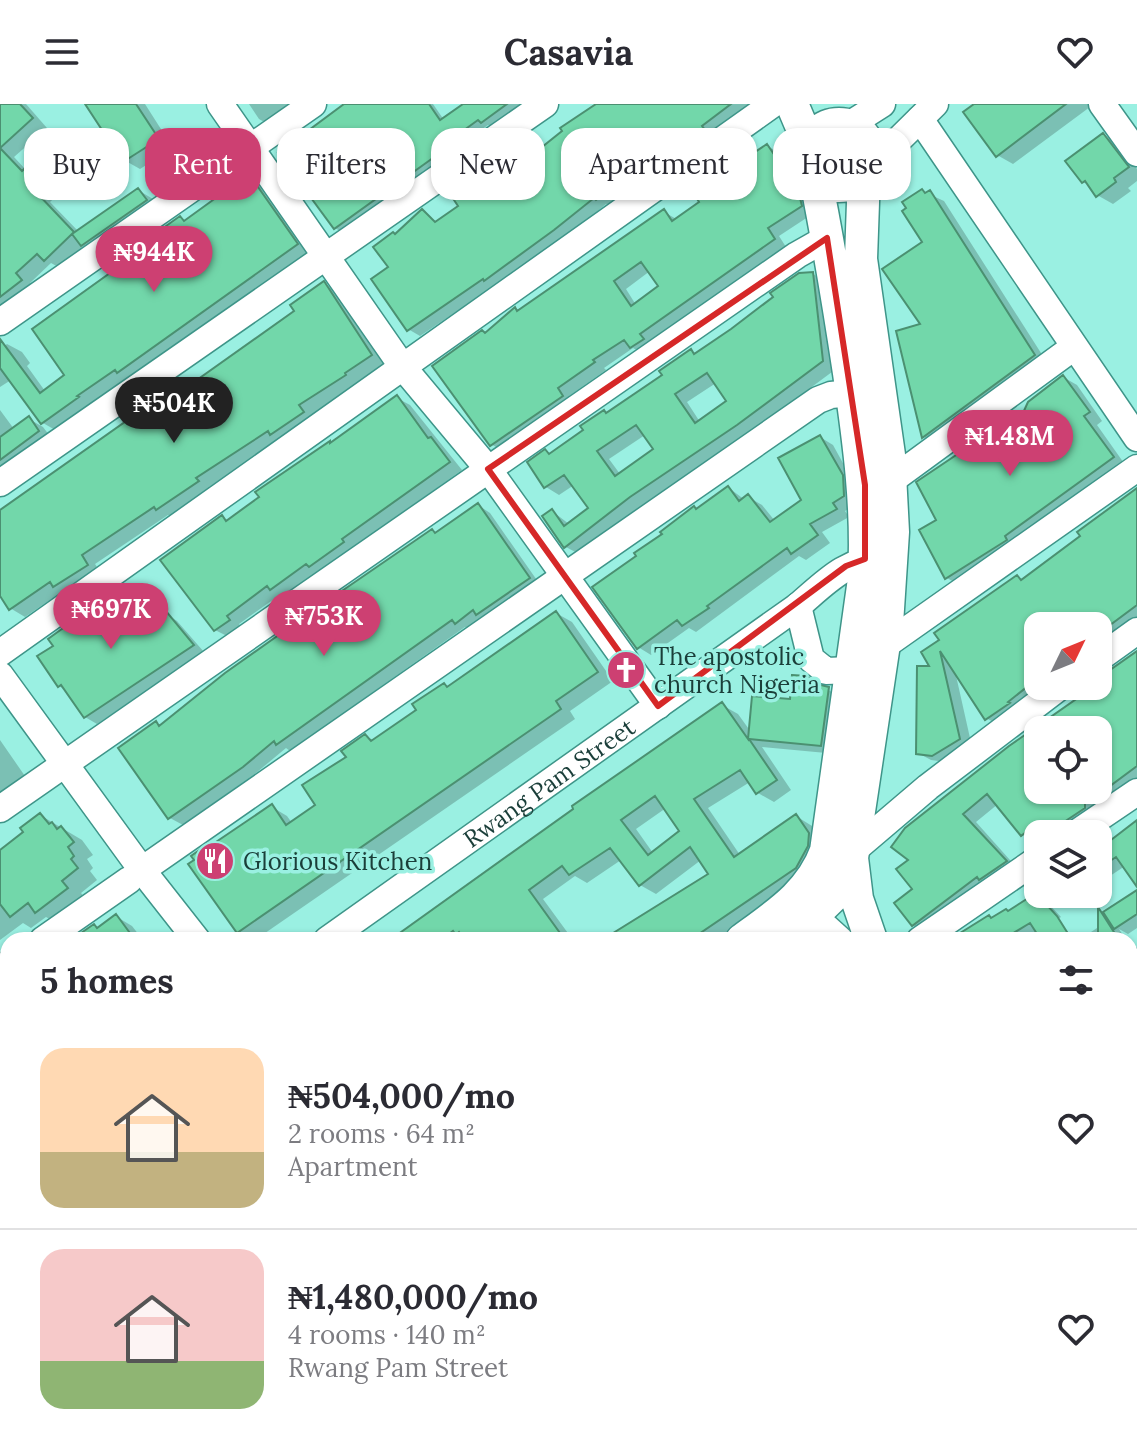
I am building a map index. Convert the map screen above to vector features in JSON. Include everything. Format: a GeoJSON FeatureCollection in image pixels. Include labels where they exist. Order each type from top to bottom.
{"type":"FeatureCollection","features":[{"type":"Feature","properties":{"kind":"main road"},"geometry":{"type":"LineString","coordinates":[[792,104],[802,128]]}},
{"type":"Feature","properties":{"kind":"main road"},"geometry":{"type":"LineString","coordinates":[[822,128],[840,117]]}},
{"type":"Feature","properties":{"kind":"main road"},"geometry":{"type":"LineString","coordinates":[[753,932],[828,876],[852,670],[879,559],[892,480],[866,392],[820,200]]}},
{"type":"Feature","properties":{"kind":"main road"},"geometry":{"type":"LineString","coordinates":[[793,932],[828,876],[884,646],[879,559],[865,485],[866,392],[860,233],[863,200]]}},
{"type":"Feature","properties":{"kind":"main road"},"geometry":{"type":"LineString","coordinates":[[828,876],[857,899],[867,932]]}},
{"type":"Feature","properties":{"kind":"street"},"geometry":{"type":"LineString","coordinates":[[220,104],[237,128]]}},
{"type":"Feature","properties":{"kind":"street"},"geometry":{"type":"LineString","coordinates":[[261,139],[313,104]]}},
{"type":"Feature","properties":{"kind":"street"},"geometry":{"type":"LineString","coordinates":[[0,483],[545,104]]}},
{"type":"Feature","properties":{"kind":"street"},"geometry":{"type":"LineString","coordinates":[[0,653],[773,104]]}},
{"type":"Feature","properties":{"kind":"street"},"geometry":{"type":"LineString","coordinates":[[840,117],[882,104]]}},
{"type":"Feature","properties":{"kind":"street"},"geometry":{"type":"LineString","coordinates":[[1102,104],[1137,153]]}},
{"type":"Feature","properties":{"kind":"street"},"geometry":{"type":"LineString","coordinates":[[910,128],[927,111],[1074,347],[1137,438]]}},
{"type":"Feature","properties":{"kind":"street"},"geometry":{"type":"LineString","coordinates":[[261,163],[402,366],[488,469],[658,706]]}},
{"type":"Feature","properties":{"kind":"street"},"geometry":{"type":"LineString","coordinates":[[0,322],[174,200]]}},
{"type":"Feature","properties":{"kind":"street"},"geometry":{"type":"LineString","coordinates":[[0,809],[797,255],[827,238]]}},
{"type":"Feature","properties":{"kind":"street"},"geometry":{"type":"LineString","coordinates":[[892,480],[1074,347]]}},
{"type":"Feature","properties":{"kind":"street"},"geometry":{"type":"LineString","coordinates":[[54,932],[818,400],[831,395],[866,392]]}},
{"type":"Feature","properties":{"kind":"street"},"geometry":{"type":"LineString","coordinates":[[884,646],[1137,468]]}},
{"type":"Feature","properties":{"kind":"street","name":"Rwang Pam Street"},"geometry":{"type":"LineString","coordinates":[[338,932],[798,606],[846,566],[879,559]]}},
{"type":"Feature","properties":{"kind":"street"},"geometry":{"type":"LineString","coordinates":[[798,606],[811,659],[826,671],[852,670]]}},
{"type":"Feature","properties":{"kind":"street"},"geometry":{"type":"LineString","coordinates":[[1112,649],[1137,631]]}},
{"type":"Feature","properties":{"kind":"street"},"geometry":{"type":"LineString","coordinates":[[0,675],[58,768],[136,875],[169,932]]}},
{"type":"Feature","properties":{"kind":"street"},"geometry":{"type":"LineString","coordinates":[[838,932],[828,876],[939,778],[1042,700]]}},
{"type":"Feature","properties":{"kind":"street"},"geometry":{"type":"LineString","coordinates":[[0,703],[58,768]]}},
{"type":"Feature","properties":{"kind":"street"},"geometry":{"type":"LineString","coordinates":[[1096,820],[1137,792]]}},
{"type":"Feature","properties":{"kind":"street"},"geometry":{"type":"LineString","coordinates":[[932,932],[1024,869]]}},
{"type":"Feature","properties":{"kind":"street"},"geometry":{"type":"LineString","coordinates":[[136,875],[189,932]]}},
{"type":"Feature","properties":{"kind":"highlighted area"},"geometry":{"type":"Polygon","coordinates":[[[827,238],[865,485],[865,559],[846,566],[658,706],[488,469],[827,238]]]}},
{"type":"Feature","properties":{"kind":"building"},"geometry":{"type":"Polygon","coordinates":[[[0,104],[20,104],[33,118],[0,148],[0,104]]]}},
{"type":"Feature","properties":{"kind":"building"},"geometry":{"type":"Polygon","coordinates":[[[85,104],[136,104],[152,128],[145,128],[145,148],[129,158],[129,128],[101,128],[85,104]]]}},
{"type":"Feature","properties":{"kind":"building"},"geometry":{"type":"Polygon","coordinates":[[[344,104],[429,104],[440,120],[463,104],[507,104],[481,123],[478,120],[467,128],[431,128],[431,159],[415,171],[415,128],[312,128],[344,104]]]}},
{"type":"Feature","properties":{"kind":"building"},"geometry":{"type":"Polygon","coordinates":[[[596,104],[731,104],[702,126],[704,128],[560,128],[596,104]]]}},
{"type":"Feature","properties":{"kind":"building"},"geometry":{"type":"Polygon","coordinates":[[[974,104],[1066,104],[996,157],[963,112],[974,104]]]}},
{"type":"Feature","properties":{"kind":"building"},"geometry":{"type":"Polygon","coordinates":[[[561,132],[561,200],[592,200],[484,281],[407,331],[371,279],[388,267],[373,247],[393,232],[395,234],[422,209],[435,222],[458,206],[454,200],[545,200],[545,145],[561,132]]]}},
{"type":"Feature","properties":{"kind":"building"},"geometry":{"type":"Polygon","coordinates":[[[1103,133],[1129,167],[1096,197],[1065,161],[1103,133]]]}},
{"type":"Feature","properties":{"kind":"building"},"geometry":{"type":"Polygon","coordinates":[[[767,144],[773,153],[773,200],[800,200],[802,206],[768,228],[775,239],[640,334],[644,339],[630,348],[624,340],[593,360],[595,362],[558,388],[563,396],[490,446],[432,366],[664,209],[672,221],[699,202],[757,200],[757,151],[767,144]],[[641,262],[614,281],[631,306],[658,286],[641,262]]]}},
{"type":"Feature","properties":{"kind":"building"},"geometry":{"type":"Polygon","coordinates":[[[0,148],[22,171],[24,169],[24,200],[44,200],[74,232],[44,261],[37,254],[16,273],[22,280],[0,297],[0,148]]]}},
{"type":"Feature","properties":{"kind":"building"},"geometry":{"type":"Polygon","coordinates":[[[138,188],[147,200],[81,246],[72,234],[121,200],[129,200],[129,194],[138,188]]]}},
{"type":"Feature","properties":{"kind":"building"},"geometry":{"type":"Polygon","coordinates":[[[922,189],[925,193],[930,190],[1035,355],[922,438],[896,331],[920,324],[882,269],[922,242],[902,211],[906,208],[902,202],[911,200],[911,196],[922,189]]]}},
{"type":"Feature","properties":{"kind":"building"},"geometry":{"type":"Polygon","coordinates":[[[261,191],[298,244],[41,424],[0,368],[0,339],[40,393],[64,375],[32,329],[135,255],[132,250],[180,216],[184,221],[213,200],[261,200],[261,191]]]}},
{"type":"Feature","properties":{"kind":"building"},"geometry":{"type":"Polygon","coordinates":[[[313,200],[374,200],[334,229],[313,200]]]}},
{"type":"Feature","properties":{"kind":"building"},"geometry":{"type":"Polygon","coordinates":[[[813,272],[823,361],[737,425],[630,497],[564,548],[542,516],[552,509],[564,526],[588,508],[564,475],[544,488],[527,462],[545,449],[549,454],[583,430],[580,426],[604,410],[606,413],[662,375],[659,371],[691,349],[694,354],[731,329],[773,297],[770,293],[799,273],[813,272]],[[707,373],[675,394],[695,423],[726,401],[707,373]],[[636,425],[597,451],[615,476],[653,449],[636,425]]]}},
{"type":"Feature","properties":{"kind":"building"},"geometry":{"type":"Polygon","coordinates":[[[324,281],[372,355],[299,405],[304,412],[270,435],[268,431],[196,478],[199,481],[156,510],[154,507],[82,555],[88,565],[53,587],[50,582],[9,610],[0,596],[0,510],[132,417],[134,420],[159,404],[168,418],[195,400],[187,387],[294,311],[290,305],[324,281]]]}},
{"type":"Feature","properties":{"kind":"building"},"geometry":{"type":"Polygon","coordinates":[[[1063,375],[1090,412],[1084,416],[1114,457],[1005,536],[1007,540],[945,579],[919,530],[936,520],[916,482],[989,433],[1003,457],[1028,402],[1063,375]]]}},
{"type":"Feature","properties":{"kind":"building"},"geometry":{"type":"Polygon","coordinates":[[[397,395],[450,462],[342,539],[344,542],[309,567],[306,564],[270,590],[267,586],[227,616],[230,620],[214,631],[160,560],[222,515],[226,521],[259,497],[255,492],[397,395]]]}},
{"type":"Feature","properties":{"kind":"building"},"geometry":{"type":"Polygon","coordinates":[[[29,416],[39,431],[0,460],[0,437],[29,416]]]}},
{"type":"Feature","properties":{"kind":"building"},"geometry":{"type":"Polygon","coordinates":[[[820,435],[843,475],[844,496],[833,503],[837,509],[810,524],[818,535],[791,554],[787,548],[707,606],[709,608],[682,626],[677,620],[637,649],[592,587],[636,556],[634,553],[694,506],[696,509],[728,486],[739,501],[748,494],[770,522],[801,500],[778,458],[820,435]]]}},
{"type":"Feature","properties":{"kind":"building"},"geometry":{"type":"Polygon","coordinates":[[[1137,488],[1137,605],[1112,624],[1112,612],[1024,612],[1024,689],[985,720],[940,651],[960,739],[932,756],[916,754],[917,666],[929,666],[921,652],[939,640],[934,633],[1017,575],[1021,580],[1080,536],[1077,532],[1137,488]]]}},
{"type":"Feature","properties":{"kind":"building"},"geometry":{"type":"Polygon","coordinates":[[[478,503],[530,578],[476,615],[473,610],[455,624],[452,620],[276,745],[274,741],[243,767],[168,819],[118,748],[156,721],[159,726],[225,673],[304,617],[432,529],[435,533],[478,503]]]}},
{"type":"Feature","properties":{"kind":"building"},"geometry":{"type":"Polygon","coordinates":[[[128,586],[156,618],[166,611],[194,645],[84,718],[37,656],[53,646],[48,639],[102,600],[107,606],[128,586]]]}},
{"type":"Feature","properties":{"kind":"building"},"geometry":{"type":"Polygon","coordinates":[[[556,611],[598,672],[556,701],[561,709],[236,932],[188,864],[194,860],[191,856],[272,804],[286,825],[315,805],[302,785],[346,757],[341,751],[365,734],[371,741],[416,710],[412,704],[444,683],[447,687],[556,611]]]}},
{"type":"Feature","properties":{"kind":"building"},"geometry":{"type":"Polygon","coordinates":[[[1137,651],[1137,766],[1112,785],[1112,716],[1052,716],[1075,700],[1112,700],[1112,668],[1137,651]]]}},
{"type":"Feature","properties":{"kind":"building"},"geometry":{"type":"Polygon","coordinates":[[[792,675],[807,676],[817,684],[829,687],[821,746],[749,739],[777,780],[756,794],[740,770],[694,799],[734,857],[796,814],[809,833],[808,846],[796,868],[702,932],[615,932],[708,874],[690,847],[639,886],[610,848],[569,875],[562,866],[529,890],[559,932],[401,932],[573,809],[572,806],[722,702],[748,739],[752,696],[790,699],[792,675]],[[655,796],[621,820],[648,855],[679,831],[655,796]]]}},
{"type":"Feature","properties":{"kind":"building"},"geometry":{"type":"Polygon","coordinates":[[[1024,736],[1024,804],[1085,804],[1085,808],[1067,820],[1024,820],[1024,834],[1021,836],[987,794],[963,814],[1007,861],[979,880],[977,877],[912,926],[894,903],[912,889],[896,869],[908,860],[891,847],[905,828],[1024,736]]]}},
{"type":"Feature","properties":{"kind":"building"},"geometry":{"type":"Polygon","coordinates":[[[40,813],[57,829],[61,826],[74,842],[68,847],[74,856],[71,859],[78,868],[62,881],[68,888],[35,913],[28,903],[10,917],[0,904],[0,850],[23,832],[20,828],[40,813]]]}},
{"type":"Feature","properties":{"kind":"building"},"geometry":{"type":"Polygon","coordinates":[[[1137,820],[1137,887],[1116,857],[1112,860],[1112,839],[1137,820]]]}},
{"type":"Feature","properties":{"kind":"building"},"geometry":{"type":"Polygon","coordinates":[[[1137,890],[1137,914],[1114,929],[1103,912],[1137,890]]]}},
{"type":"Feature","properties":{"kind":"building"},"geometry":{"type":"Polygon","coordinates":[[[1024,901],[1024,908],[1050,908],[1067,932],[1036,932],[1030,923],[1015,932],[962,932],[989,915],[991,918],[1006,909],[1008,911],[1024,901]]]}},
{"type":"Feature","properties":{"kind":"building"},"geometry":{"type":"Polygon","coordinates":[[[1098,908],[1099,908],[1114,932],[1098,932],[1098,908]]]}},
{"type":"Feature","properties":{"kind":"building"},"geometry":{"type":"Polygon","coordinates":[[[116,914],[129,932],[82,932],[94,924],[97,928],[116,914]]]}},
{"type":"Feature","properties":{"kind":"place","name":"The apostolic church Nigeria"},"geometry":{"type":"Point","coordinates":[626,670]}},
{"type":"Feature","properties":{"kind":"place","name":"Glorious Kitchen"},"geometry":{"type":"Point","coordinates":[215,861]}}]}
